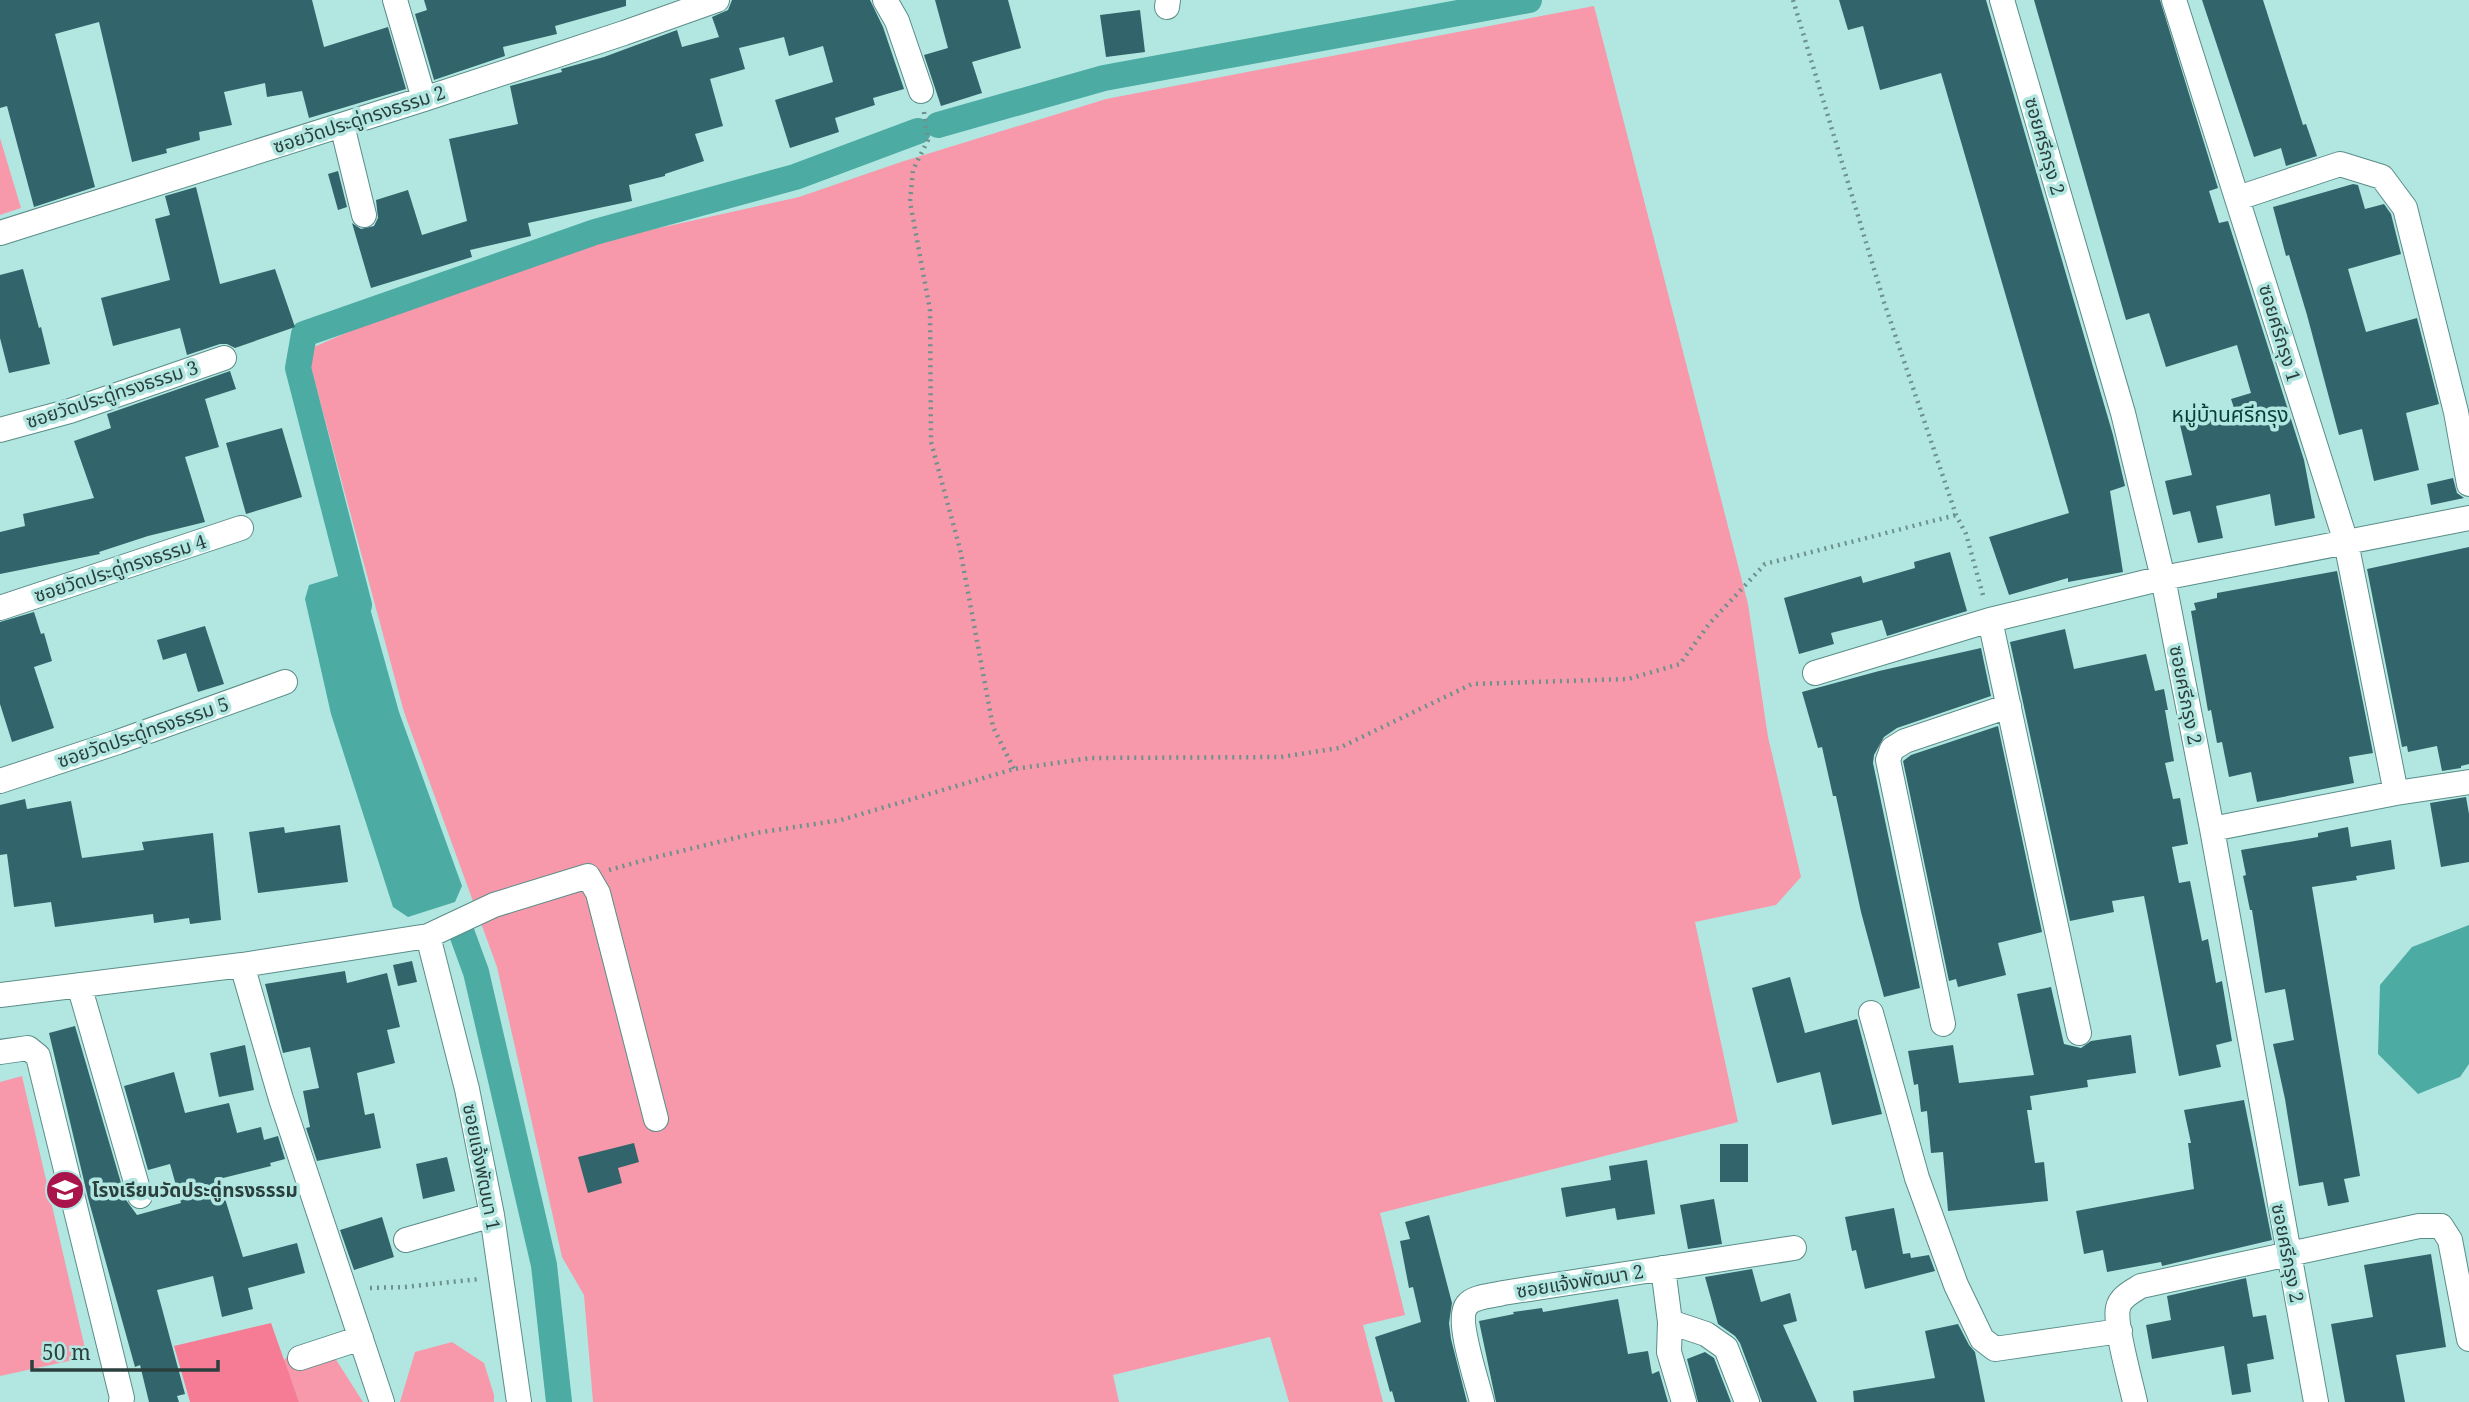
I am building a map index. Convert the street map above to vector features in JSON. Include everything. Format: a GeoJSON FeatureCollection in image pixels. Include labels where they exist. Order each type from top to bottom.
{"type":"FeatureCollection","features":[{"type":"Feature","properties":{"kind":"street"},"geometry":{"type":"LineString","coordinates":[[395,0],[424,99]]}},
{"type":"Feature","properties":{"kind":"street","name":"ซอยวัดประดู่ทรงธรรม 2"},"geometry":{"type":"LineString","coordinates":[[0,233],[424,99],[717,0]]}},
{"type":"Feature","properties":{"kind":"street"},"geometry":{"type":"LineString","coordinates":[[885,0],[897,21],[921,91]]}},
{"type":"Feature","properties":{"kind":"street","name":"ซอยศรีกรุง 2"},"geometry":{"type":"LineString","coordinates":[[2002,0],[2123,414],[2163,578],[2212,829],[2316,1402]]}},
{"type":"Feature","properties":{"kind":"street","name":"ซอยศรีกรุง 1"},"geometry":{"type":"LineString","coordinates":[[2174,0],[2346,542],[2396,793]]}},
{"type":"Feature","properties":{"kind":"street"},"geometry":{"type":"LineString","coordinates":[[342,125],[364,215]]}},
{"type":"Feature","properties":{"kind":"street"},"geometry":{"type":"LineString","coordinates":[[2238,198],[2340,164],[2382,177],[2405,208],[2456,412],[2469,484]]}},
{"type":"Feature","properties":{"kind":"street","name":"ซอยวัดประดู่ทรงธรรม 3"},"geometry":{"type":"LineString","coordinates":[[0,430],[70,411],[224,358]]}},
{"type":"Feature","properties":{"kind":"street"},"geometry":{"type":"LineString","coordinates":[[1815,673],[1990,620],[2163,578],[2469,518]]}},
{"type":"Feature","properties":{"kind":"street","name":"ซอยวัดประดู่ทรงธรรม 4"},"geometry":{"type":"LineString","coordinates":[[0,608],[241,528]]}},
{"type":"Feature","properties":{"kind":"street"},"geometry":{"type":"LineString","coordinates":[[1990,620],[2079,1033]]}},
{"type":"Feature","properties":{"kind":"street","name":"ซอยวัดประดู่ทรงธรรม 5"},"geometry":{"type":"LineString","coordinates":[[0,780],[118,742],[285,682]]}},
{"type":"Feature","properties":{"kind":"street"},"geometry":{"type":"LineString","coordinates":[[1943,1024],[1888,760],[1892,749],[1905,741],[2009,706]]}},
{"type":"Feature","properties":{"kind":"street"},"geometry":{"type":"LineString","coordinates":[[2212,829],[2396,793],[2469,782]]}},
{"type":"Feature","properties":{"kind":"street"},"geometry":{"type":"LineString","coordinates":[[0,995],[242,965],[428,936],[494,905],[588,876],[598,893],[656,1119]]}},
{"type":"Feature","properties":{"kind":"street","name":"ซอยแจ้งพัฒนา 1"},"geometry":{"type":"LineString","coordinates":[[428,936],[467,1089],[492,1215],[519,1402]]}},
{"type":"Feature","properties":{"kind":"street"},"geometry":{"type":"LineString","coordinates":[[242,965],[281,1099],[382,1402]]}},
{"type":"Feature","properties":{"kind":"street"},"geometry":{"type":"LineString","coordinates":[[79,985],[140,1196]]}},
{"type":"Feature","properties":{"kind":"street"},"geometry":{"type":"LineString","coordinates":[[1871,1013],[1917,1178],[1956,1285],[1982,1339],[1996,1349],[2120,1332]]}},
{"type":"Feature","properties":{"kind":"street"},"geometry":{"type":"LineString","coordinates":[[0,1052],[28,1048],[38,1056],[121,1402]]}},
{"type":"Feature","properties":{"kind":"street"},"geometry":{"type":"LineString","coordinates":[[406,1240],[492,1215]]}},
{"type":"Feature","properties":{"kind":"street"},"geometry":{"type":"LineString","coordinates":[[2135,1402],[2120,1332],[2118,1308],[2124,1298],[2141,1286],[2419,1226],[2441,1226],[2450,1240],[2469,1339]]}},
{"type":"Feature","properties":{"kind":"street","name":"ซอยแจ้งพัฒนา 2"},"geometry":{"type":"LineString","coordinates":[[1482,1402],[1465,1334],[1463,1314],[1466,1306],[1475,1300],[1503,1293],[1794,1248]]}},
{"type":"Feature","properties":{"kind":"street"},"geometry":{"type":"LineString","coordinates":[[1663,1268],[1670,1322],[1669,1352],[1684,1402]]}},
{"type":"Feature","properties":{"kind":"street"},"geometry":{"type":"LineString","coordinates":[[1670,1322],[1706,1334],[1726,1348],[1747,1402]]}},
{"type":"Feature","properties":{"kind":"street"},"geometry":{"type":"LineString","coordinates":[[300,1358],[360,1338]]}},
{"type":"Feature","properties":{"kind":"path"},"geometry":{"type":"LineString","coordinates":[[1793,0],[1884,302],[1956,515],[1966,534],[1990,620]]}},
{"type":"Feature","properties":{"kind":"path"},"geometry":{"type":"LineString","coordinates":[[921,91],[928,140],[913,170],[911,202],[930,310],[931,442],[960,549],[993,727],[1014,769]]}},
{"type":"Feature","properties":{"kind":"path"},"geometry":{"type":"LineString","coordinates":[[588,876],[756,834],[841,820],[1014,769],[1091,758],[1282,757],[1339,748],[1472,684],[1628,679],[1680,664],[1709,624],[1765,564],[1956,515]]}},
{"type":"Feature","properties":{"kind":"path"},"geometry":{"type":"LineString","coordinates":[[345,1289],[405,1287],[501,1276]]}},
{"type":"Feature","properties":{"kind":"shaded area"},"geometry":{"type":"Polygon","coordinates":[[[1594,6],[1748,604],[1768,737],[1801,877],[1776,905],[1695,922],[1738,1122],[1380,1213],[1405,1315],[1363,1325],[1383,1402],[1289,1402],[1270,1337],[1113,1375],[1119,1402],[593,1402],[584,1295],[562,1257],[497,967],[404,712],[310,364],[314,347],[411,304],[596,242],[799,197],[901,162],[1106,99],[1594,6]]]}},
{"type":"Feature","properties":{"kind":"shaded area"},"geometry":{"type":"Polygon","coordinates":[[[0,138],[21,208],[0,215],[0,138]]]}},
{"type":"Feature","properties":{"kind":"shaded area"},"geometry":{"type":"Polygon","coordinates":[[[22,1076],[87,1357],[0,1376],[0,1082],[22,1076]]]}},
{"type":"Feature","properties":{"kind":"shaded area"},"geometry":{"type":"Polygon","coordinates":[[[271,1323],[299,1402],[190,1402],[174,1346],[271,1323]]]}},
{"type":"Feature","properties":{"kind":"shaded area"},"geometry":{"type":"Polygon","coordinates":[[[452,1342],[484,1363],[494,1402],[400,1402],[415,1352],[452,1342]]]}},
{"type":"Feature","properties":{"kind":"shaded area"},"geometry":{"type":"Polygon","coordinates":[[[297,1347],[328,1347],[363,1402],[299,1402],[283,1361],[297,1347]]]}},
{"type":"Feature","properties":{"kind":"water"},"geometry":{"type":"Polygon","coordinates":[[[352,572],[361,576],[399,712],[462,886],[455,902],[408,917],[393,907],[331,714],[305,599],[309,585],[352,572]]]}},
{"type":"Feature","properties":{"kind":"water"},"geometry":{"type":"Polygon","coordinates":[[[2469,925],[2469,1064],[2460,1077],[2418,1094],[2378,1054],[2380,985],[2412,947],[2469,925]]]}},
{"type":"Feature","properties":{"kind":"building"},"geometry":{"type":"Polygon","coordinates":[[[0,0],[312,0],[324,47],[388,27],[406,89],[309,118],[302,91],[267,97],[265,83],[224,92],[232,125],[199,132],[200,140],[166,149],[167,153],[132,162],[99,22],[55,34],[95,187],[34,207],[7,106],[0,108],[0,0]]]}},
{"type":"Feature","properties":{"kind":"building"},"geometry":{"type":"Polygon","coordinates":[[[424,0],[626,0],[626,6],[555,26],[557,34],[503,47],[505,56],[434,80],[415,14],[427,10],[424,0]]]}},
{"type":"Feature","properties":{"kind":"building"},"geometry":{"type":"Polygon","coordinates":[[[732,0],[870,0],[883,27],[904,89],[873,98],[875,105],[835,118],[839,132],[790,148],[775,100],[833,82],[823,46],[789,56],[784,37],[739,48],[745,69],[710,79],[723,126],[695,134],[704,161],[665,176],[629,185],[632,201],[528,223],[531,236],[470,250],[472,257],[371,288],[352,223],[361,229],[374,226],[378,218],[376,200],[408,190],[422,235],[467,221],[449,139],[518,124],[510,86],[562,72],[561,69],[604,57],[677,30],[682,47],[719,37],[712,17],[728,10],[732,0]]]}},
{"type":"Feature","properties":{"kind":"building"},"geometry":{"type":"Polygon","coordinates":[[[935,0],[1008,0],[1021,48],[972,62],[982,93],[941,106],[924,55],[948,48],[935,0]]]}},
{"type":"Feature","properties":{"kind":"building"},"geometry":{"type":"Polygon","coordinates":[[[1839,0],[1986,0],[2113,435],[2125,486],[2110,491],[2123,572],[2068,582],[2068,578],[2009,595],[1989,537],[2069,513],[1941,73],[1880,90],[1863,26],[1848,30],[1839,0]]]}},
{"type":"Feature","properties":{"kind":"building"},"geometry":{"type":"Polygon","coordinates":[[[2034,0],[2160,0],[2218,188],[2209,191],[2219,223],[2228,221],[2304,460],[2315,518],[2275,526],[2270,494],[2216,506],[2223,538],[2198,543],[2190,511],[2173,515],[2165,481],[2192,475],[2180,425],[2235,411],[2231,399],[2251,393],[2237,345],[2166,367],[2149,313],[2126,320],[2034,0]]]}},
{"type":"Feature","properties":{"kind":"building"},"geometry":{"type":"Polygon","coordinates":[[[2202,0],[2263,0],[2303,125],[2306,124],[2317,156],[2286,166],[2281,148],[2254,157],[2202,0]]]}},
{"type":"Feature","properties":{"kind":"building"},"geometry":{"type":"Polygon","coordinates":[[[1140,10],[1145,52],[1106,57],[1100,15],[1140,10]]]}},
{"type":"Feature","properties":{"kind":"building"},"geometry":{"type":"Polygon","coordinates":[[[338,171],[347,207],[338,210],[328,174],[338,171]]]}},
{"type":"Feature","properties":{"kind":"building"},"geometry":{"type":"Polygon","coordinates":[[[2353,184],[2358,185],[2365,209],[2384,204],[2391,214],[2401,254],[2348,269],[2366,332],[2417,318],[2439,404],[2406,413],[2419,470],[2374,481],[2362,429],[2339,435],[2307,315],[2289,255],[2286,256],[2273,207],[2353,184]]]}},
{"type":"Feature","properties":{"kind":"building"},"geometry":{"type":"Polygon","coordinates":[[[196,187],[220,284],[275,269],[295,327],[235,348],[220,344],[187,355],[180,328],[113,346],[101,298],[170,280],[155,219],[170,215],[165,196],[196,187]]]}},
{"type":"Feature","properties":{"kind":"building"},"geometry":{"type":"Polygon","coordinates":[[[23,269],[50,364],[9,373],[0,338],[0,275],[23,269]]]}},
{"type":"Feature","properties":{"kind":"building"},"geometry":{"type":"Polygon","coordinates":[[[230,371],[236,389],[205,399],[219,447],[185,457],[205,522],[148,536],[99,552],[100,554],[0,574],[0,532],[25,526],[23,514],[94,498],[74,441],[111,428],[107,414],[230,371]]]}},
{"type":"Feature","properties":{"kind":"building"},"geometry":{"type":"Polygon","coordinates":[[[282,428],[302,497],[246,514],[226,443],[282,428]]]}},
{"type":"Feature","properties":{"kind":"building"},"geometry":{"type":"Polygon","coordinates":[[[2453,478],[2457,493],[2464,498],[2431,505],[2427,484],[2453,478]]]}},
{"type":"Feature","properties":{"kind":"building"},"geometry":{"type":"Polygon","coordinates":[[[2469,547],[2469,764],[2442,771],[2437,746],[2408,752],[2407,746],[2402,747],[2367,569],[2469,547]]]}},
{"type":"Feature","properties":{"kind":"building"},"geometry":{"type":"Polygon","coordinates":[[[1950,552],[1967,611],[1887,636],[1882,620],[1831,633],[1834,644],[1799,654],[1784,598],[1861,576],[1863,583],[1915,568],[1914,562],[1950,552]]]}},
{"type":"Feature","properties":{"kind":"building"},"geometry":{"type":"Polygon","coordinates":[[[2337,571],[2373,753],[2349,757],[2354,783],[2257,802],[2251,772],[2229,777],[2222,742],[2217,743],[2211,710],[2208,711],[2191,611],[2196,610],[2194,603],[2217,598],[2217,593],[2337,571]]]}},
{"type":"Feature","properties":{"kind":"building"},"geometry":{"type":"Polygon","coordinates":[[[34,612],[41,634],[44,633],[52,661],[34,667],[54,728],[12,742],[0,704],[0,622],[34,612]]]}},
{"type":"Feature","properties":{"kind":"building"},"geometry":{"type":"Polygon","coordinates":[[[205,626],[224,684],[198,692],[186,653],[163,660],[157,640],[205,626]]]}},
{"type":"Feature","properties":{"kind":"building"},"geometry":{"type":"Polygon","coordinates":[[[2065,629],[2074,669],[2146,654],[2155,691],[2164,689],[2174,761],[2165,763],[2173,799],[2180,798],[2188,844],[2172,847],[2179,883],[2190,881],[2202,941],[2208,939],[2216,983],[2222,981],[2232,1041],[2216,1045],[2221,1067],[2179,1076],[2144,896],[2112,901],[2114,912],[2070,921],[2010,642],[2065,629]]]}},
{"type":"Feature","properties":{"kind":"building"},"geometry":{"type":"Polygon","coordinates":[[[1981,648],[1991,696],[1897,728],[1884,737],[1874,755],[1873,763],[1920,988],[1884,997],[1861,912],[1836,796],[1833,796],[1822,747],[1818,748],[1802,692],[1981,648]]]}},
{"type":"Feature","properties":{"kind":"building"},"geometry":{"type":"Polygon","coordinates":[[[1998,726],[2042,932],[1998,943],[2006,975],[1958,987],[1956,979],[1949,981],[1903,761],[1911,755],[1998,726]]]}},
{"type":"Feature","properties":{"kind":"building"},"geometry":{"type":"Polygon","coordinates":[[[2466,797],[2469,814],[2469,862],[2441,867],[2430,803],[2466,797]]]}},
{"type":"Feature","properties":{"kind":"building"},"geometry":{"type":"Polygon","coordinates":[[[25,799],[27,809],[71,801],[82,858],[144,850],[142,842],[213,833],[221,920],[190,924],[189,918],[154,923],[153,914],[55,927],[51,902],[14,907],[7,854],[0,855],[0,805],[25,799]]]}},
{"type":"Feature","properties":{"kind":"building"},"geometry":{"type":"Polygon","coordinates":[[[340,825],[348,882],[258,893],[249,832],[284,827],[285,833],[340,825]]]}},
{"type":"Feature","properties":{"kind":"building"},"geometry":{"type":"Polygon","coordinates":[[[2348,827],[2351,847],[2391,840],[2395,869],[2356,876],[2357,880],[2312,887],[2360,1176],[2344,1179],[2349,1202],[2328,1206],[2323,1182],[2299,1186],[2273,1044],[2294,1040],[2285,989],[2265,993],[2252,910],[2243,876],[2246,875],[2241,850],[2318,837],[2318,833],[2348,827]]]}},
{"type":"Feature","properties":{"kind":"building"},"geometry":{"type":"Polygon","coordinates":[[[412,961],[417,982],[398,986],[393,965],[412,961]]]}},
{"type":"Feature","properties":{"kind":"building"},"geometry":{"type":"Polygon","coordinates":[[[345,971],[347,983],[387,973],[400,1027],[387,1030],[395,1063],[357,1073],[365,1115],[374,1113],[381,1148],[317,1161],[306,1128],[310,1127],[303,1091],[319,1088],[310,1047],[283,1053],[265,984],[345,971]]]}},
{"type":"Feature","properties":{"kind":"building"},"geometry":{"type":"Polygon","coordinates":[[[1790,977],[1805,1033],[1857,1019],[1882,1114],[1832,1125],[1820,1072],[1777,1083],[1752,988],[1790,977]]]}},
{"type":"Feature","properties":{"kind":"building"},"geometry":{"type":"Polygon","coordinates":[[[2051,987],[2064,1044],[2081,1048],[2091,1041],[2131,1035],[2136,1073],[2087,1080],[2088,1087],[2030,1096],[2032,1110],[2027,1110],[2035,1163],[2044,1162],[2048,1201],[1948,1211],[1943,1152],[1931,1153],[1927,1111],[1921,1112],[1918,1084],[1914,1085],[1908,1051],[1953,1045],[1959,1083],[2034,1075],[2017,994],[2051,987]]]}},
{"type":"Feature","properties":{"kind":"building"},"geometry":{"type":"Polygon","coordinates":[[[75,1026],[126,1200],[137,1215],[181,1203],[170,1164],[148,1170],[124,1086],[174,1072],[185,1113],[229,1103],[237,1133],[261,1127],[264,1140],[278,1136],[285,1159],[270,1163],[271,1166],[219,1179],[243,1257],[297,1243],[305,1273],[248,1288],[253,1309],[222,1317],[213,1276],[157,1290],[185,1394],[177,1396],[179,1402],[149,1402],[140,1365],[135,1367],[88,1198],[49,1033],[75,1026]]]}},
{"type":"Feature","properties":{"kind":"building"},"geometry":{"type":"Polygon","coordinates":[[[245,1045],[254,1090],[219,1097],[210,1053],[245,1045]]]}},
{"type":"Feature","properties":{"kind":"building"},"geometry":{"type":"Polygon","coordinates":[[[2244,1100],[2272,1240],[2162,1266],[2161,1262],[2107,1272],[2103,1250],[2084,1254],[2076,1211],[2194,1189],[2188,1143],[2191,1143],[2184,1110],[2244,1100]]]}},
{"type":"Feature","properties":{"kind":"building"},"geometry":{"type":"Polygon","coordinates":[[[634,1143],[639,1162],[618,1168],[622,1183],[588,1193],[578,1157],[634,1143]]]}},
{"type":"Feature","properties":{"kind":"building"},"geometry":{"type":"Polygon","coordinates":[[[1720,1144],[1748,1144],[1748,1182],[1720,1182],[1720,1144]]]}},
{"type":"Feature","properties":{"kind":"building"},"geometry":{"type":"Polygon","coordinates":[[[447,1157],[455,1191],[423,1199],[416,1164],[447,1157]]]}},
{"type":"Feature","properties":{"kind":"building"},"geometry":{"type":"Polygon","coordinates":[[[1647,1160],[1655,1214],[1617,1220],[1615,1208],[1566,1217],[1561,1188],[1611,1180],[1609,1166],[1647,1160]]]}},
{"type":"Feature","properties":{"kind":"building"},"geometry":{"type":"Polygon","coordinates":[[[1714,1199],[1722,1244],[1688,1249],[1680,1205],[1714,1199]]]}},
{"type":"Feature","properties":{"kind":"building"},"geometry":{"type":"Polygon","coordinates":[[[1894,1208],[1903,1254],[1910,1253],[1911,1258],[1929,1255],[1935,1271],[1865,1289],[1856,1250],[1852,1251],[1845,1217],[1894,1208]]]}},
{"type":"Feature","properties":{"kind":"building"},"geometry":{"type":"Polygon","coordinates":[[[1429,1215],[1452,1303],[1449,1323],[1451,1339],[1467,1402],[1395,1402],[1375,1337],[1421,1322],[1413,1287],[1409,1288],[1400,1241],[1410,1239],[1405,1222],[1429,1215]]]}},
{"type":"Feature","properties":{"kind":"building"},"geometry":{"type":"Polygon","coordinates":[[[382,1217],[394,1257],[354,1270],[340,1230],[382,1217]]]}},
{"type":"Feature","properties":{"kind":"building"},"geometry":{"type":"Polygon","coordinates":[[[2431,1254],[2446,1347],[2396,1355],[2405,1402],[2345,1402],[2331,1324],[2373,1317],[2364,1265],[2431,1254]]]}},
{"type":"Feature","properties":{"kind":"building"},"geometry":{"type":"Polygon","coordinates":[[[1752,1269],[1761,1302],[1790,1293],[1797,1321],[1783,1325],[1817,1402],[1762,1402],[1740,1343],[1718,1324],[1705,1277],[1752,1269]]]}},
{"type":"Feature","properties":{"kind":"building"},"geometry":{"type":"Polygon","coordinates":[[[2246,1278],[2253,1317],[2266,1315],[2274,1359],[2247,1364],[2251,1392],[2232,1395],[2224,1346],[2152,1359],[2146,1325],[2171,1320],[2167,1296],[2246,1278]]]}},
{"type":"Feature","properties":{"kind":"building"},"geometry":{"type":"Polygon","coordinates":[[[1618,1299],[1628,1354],[1648,1351],[1652,1374],[1659,1371],[1668,1402],[1496,1402],[1479,1321],[1514,1314],[1513,1312],[1542,1308],[1543,1312],[1618,1299]]]}},
{"type":"Feature","properties":{"kind":"building"},"geometry":{"type":"Polygon","coordinates":[[[1958,1324],[1975,1352],[1985,1402],[1854,1402],[1853,1391],[1935,1378],[1925,1331],[1958,1324]]]}},
{"type":"Feature","properties":{"kind":"building"},"geometry":{"type":"Polygon","coordinates":[[[1705,1352],[1714,1358],[1731,1402],[1698,1402],[1687,1359],[1705,1352]]]}},
{"type":"Feature","properties":{"kind":"waterway"},"geometry":{"type":"LineString","coordinates":[[938,125],[1104,78],[1529,0]]}},
{"type":"Feature","properties":{"kind":"waterway"},"geometry":{"type":"LineString","coordinates":[[359,605],[298,368],[304,334],[595,232],[795,177],[918,131]]}},
{"type":"Feature","properties":{"kind":"waterway"},"geometry":{"type":"LineString","coordinates":[[461,931],[476,972],[544,1265],[559,1402]]}},
{"type":"Feature","properties":{"kind":"place","name":"โรงเรียนวัดประดู่ทรงธรรม"},"geometry":{"type":"Point","coordinates":[65,1190]}},
{"type":"Feature","properties":{"kind":"district","name":"หมู่บ้านศรีกรุง"},"geometry":{"type":"Point","coordinates":[2230,414]}}]}
